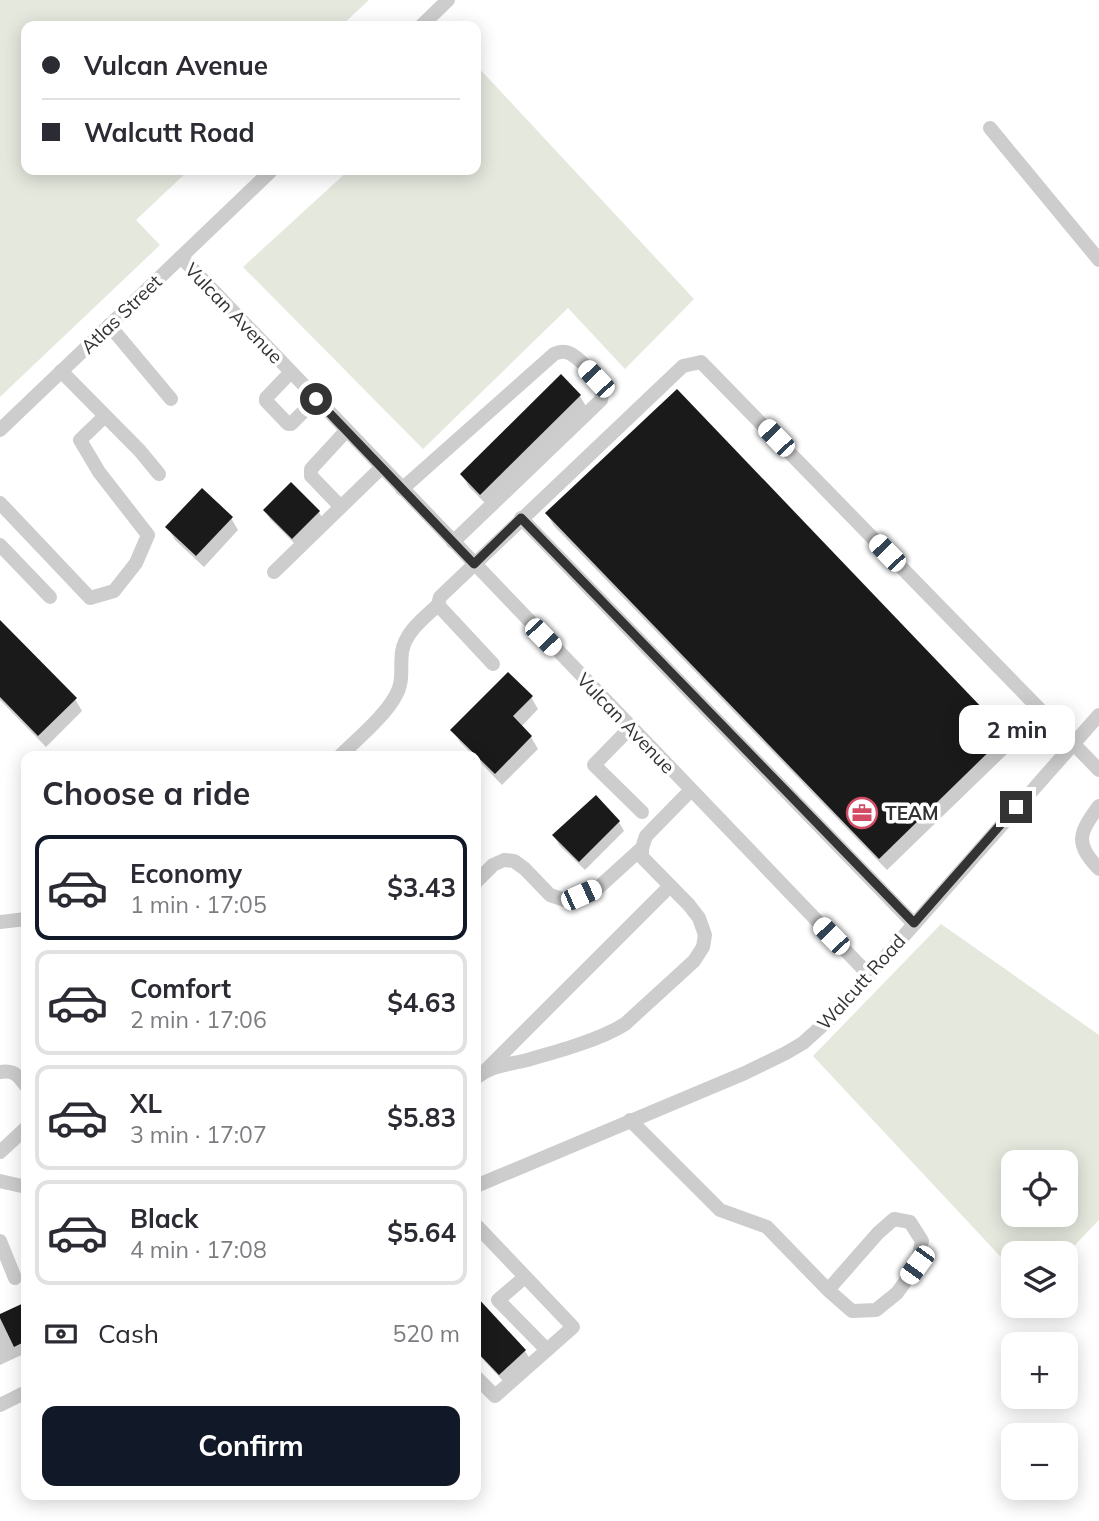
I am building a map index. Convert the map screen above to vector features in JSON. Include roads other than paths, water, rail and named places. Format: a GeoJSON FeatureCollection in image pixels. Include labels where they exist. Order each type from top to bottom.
{"type":"FeatureCollection","features":[{"type":"Feature","properties":{"kind":"street"},"geometry":{"type":"LineString","coordinates":[[426,21],[448,0]]}},
{"type":"Feature","properties":{"kind":"street"},"geometry":{"type":"LineString","coordinates":[[990,128],[1099,260]]}},
{"type":"Feature","properties":{"kind":"street","name":"Atlas Street"},"geometry":{"type":"LineString","coordinates":[[0,430],[267,175]]}},
{"type":"Feature","properties":{"kind":"street","name":"Vulcan Avenue"},"geometry":{"type":"LineString","coordinates":[[181,257],[869,975]]}},
{"type":"Feature","properties":{"kind":"street"},"geometry":{"type":"LineString","coordinates":[[109,325],[171,399]]}},
{"type":"Feature","properties":{"kind":"street"},"geometry":{"type":"LineString","coordinates":[[402,489],[554,354],[562,351],[575,356],[596,379],[603,394],[601,400],[453,542]]}},
{"type":"Feature","properties":{"kind":"street"},"geometry":{"type":"LineString","coordinates":[[345,751],[396,697],[401,683],[402,650],[408,635],[438,605],[440,597],[683,366],[701,362],[1099,770]]}},
{"type":"Feature","properties":{"kind":"street"},"geometry":{"type":"LineString","coordinates":[[61,372],[159,474]]}},
{"type":"Feature","properties":{"kind":"street"},"geometry":{"type":"LineString","coordinates":[[290,373],[266,398],[288,424],[316,399]]}},
{"type":"Feature","properties":{"kind":"street"},"geometry":{"type":"LineString","coordinates":[[0,503],[90,598],[114,591],[136,563],[148,535],[99,472],[80,440],[105,416]]}},
{"type":"Feature","properties":{"kind":"street"},"geometry":{"type":"LineString","coordinates":[[341,507],[312,476],[311,469],[346,431]]}},
{"type":"Feature","properties":{"kind":"street"},"geometry":{"type":"LineString","coordinates":[[274,572],[382,468]]}},
{"type":"Feature","properties":{"kind":"street"},"geometry":{"type":"LineString","coordinates":[[521,518],[914,923]]}},
{"type":"Feature","properties":{"kind":"street"},"geometry":{"type":"LineString","coordinates":[[0,545],[50,597]]}},
{"type":"Feature","properties":{"kind":"street"},"geometry":{"type":"LineString","coordinates":[[438,605],[493,664]]}},
{"type":"Feature","properties":{"kind":"street","name":"Walcutt Road"},"geometry":{"type":"LineString","coordinates":[[481,1184],[745,1073],[810,1037],[834,1015],[1099,715]]}},
{"type":"Feature","properties":{"kind":"street"},"geometry":{"type":"LineString","coordinates":[[631,728],[594,765],[642,812]]}},
{"type":"Feature","properties":{"kind":"street"},"geometry":{"type":"LineString","coordinates":[[481,1074],[615,1030],[694,961],[705,935],[699,918],[642,857],[646,836],[691,790]]}},
{"type":"Feature","properties":{"kind":"street"},"geometry":{"type":"LineString","coordinates":[[1099,806],[1087,822],[1081,840],[1086,856],[1099,869]]}},
{"type":"Feature","properties":{"kind":"street"},"geometry":{"type":"LineString","coordinates":[[481,877],[493,865],[504,860],[514,861],[550,895],[565,900],[599,887],[642,848]]}},
{"type":"Feature","properties":{"kind":"street"},"geometry":{"type":"LineString","coordinates":[[481,1074],[670,886]]}},
{"type":"Feature","properties":{"kind":"street"},"geometry":{"type":"LineString","coordinates":[[0,922],[21,920]]}},
{"type":"Feature","properties":{"kind":"street"},"geometry":{"type":"LineString","coordinates":[[0,1072],[10,1071],[21,1079]]}},
{"type":"Feature","properties":{"kind":"street"},"geometry":{"type":"LineString","coordinates":[[631,1120],[720,1210],[767,1227],[828,1290],[852,1311],[876,1310],[897,1293],[917,1265],[922,1241],[909,1222],[894,1219],[878,1233],[828,1290]]}},
{"type":"Feature","properties":{"kind":"street"},"geometry":{"type":"LineString","coordinates":[[0,1152],[21,1133]]}},
{"type":"Feature","properties":{"kind":"street"},"geometry":{"type":"LineString","coordinates":[[0,1181],[21,1186]]}},
{"type":"Feature","properties":{"kind":"street"},"geometry":{"type":"LineString","coordinates":[[481,1230],[573,1327],[495,1396],[481,1382]]}},
{"type":"Feature","properties":{"kind":"street"},"geometry":{"type":"LineString","coordinates":[[0,1241],[15,1278]]}},
{"type":"Feature","properties":{"kind":"street"},"geometry":{"type":"LineString","coordinates":[[526,1277],[498,1300],[547,1350]]}},
{"type":"Feature","properties":{"kind":"street"},"geometry":{"type":"LineString","coordinates":[[0,1405],[21,1394]]}},
{"type":"Feature","properties":{"kind":"place","name":"TEAM"},"geometry":{"type":"Point","coordinates":[862,813]}}]}
